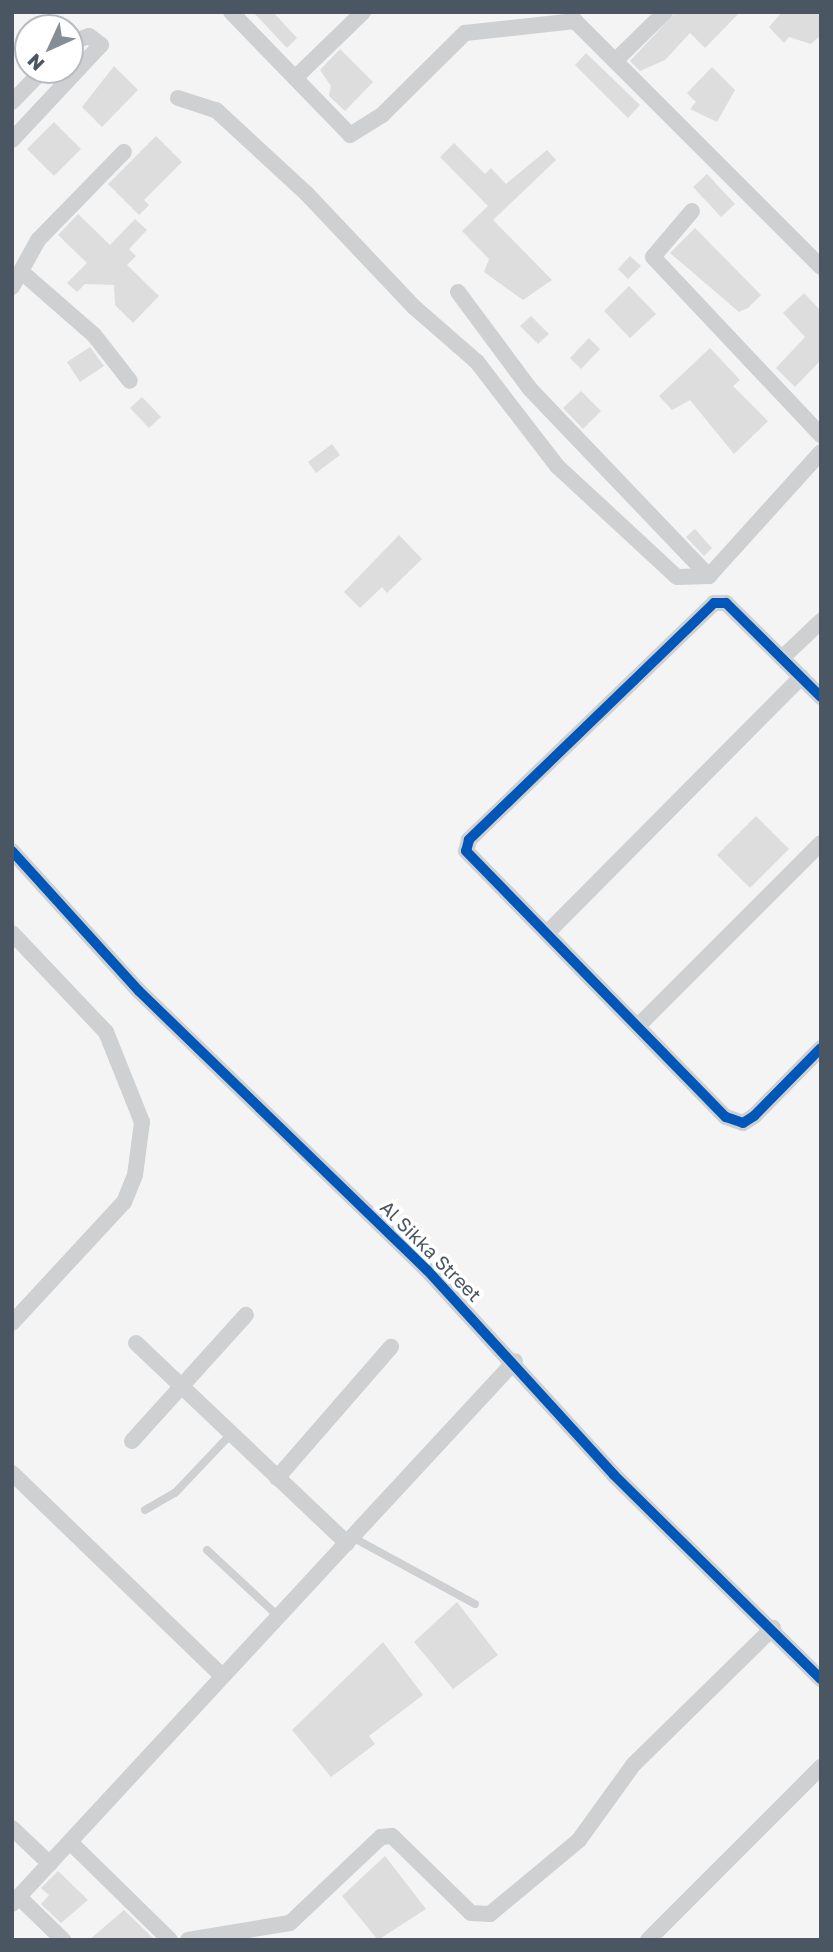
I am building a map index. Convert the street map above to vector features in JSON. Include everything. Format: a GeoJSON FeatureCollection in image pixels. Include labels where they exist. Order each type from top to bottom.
{"type":"FeatureCollection","features":[{"type":"Feature","properties":{"kind":"street"},"geometry":{"type":"LineString","coordinates":[[231,12],[349,135],[382,115],[465,33],[562,16],[582,26],[821,267]]}},
{"type":"Feature","properties":{"kind":"street"},"geometry":{"type":"LineString","coordinates":[[295,78],[363,12]]}},
{"type":"Feature","properties":{"kind":"street"},"geometry":{"type":"LineString","coordinates":[[616,60],[665,12]]}},
{"type":"Feature","properties":{"kind":"street"},"geometry":{"type":"LineString","coordinates":[[84,38],[89,36],[101,45],[84,64]]}},
{"type":"Feature","properties":{"kind":"street"},"geometry":{"type":"LineString","coordinates":[[12,102],[29,84]]}},
{"type":"Feature","properties":{"kind":"street"},"geometry":{"type":"LineString","coordinates":[[12,140],[67,84]]}},
{"type":"Feature","properties":{"kind":"street"},"geometry":{"type":"LineString","coordinates":[[178,98],[196,99],[239,131],[490,379],[557,466],[577,480],[677,577],[709,576],[821,452]]}},
{"type":"Feature","properties":{"kind":"street"},"geometry":{"type":"LineString","coordinates":[[12,287],[24,274],[38,240],[124,152]]}},
{"type":"Feature","properties":{"kind":"street"},"geometry":{"type":"LineString","coordinates":[[692,211],[653,257],[821,435]]}},
{"type":"Feature","properties":{"kind":"street"},"geometry":{"type":"LineString","coordinates":[[24,274],[94,335],[130,381]]}},
{"type":"Feature","properties":{"kind":"street"},"geometry":{"type":"LineString","coordinates":[[458,292],[509,363],[598,461],[709,576]]}},
{"type":"Feature","properties":{"kind":"street"},"geometry":{"type":"LineString","coordinates":[[490,379],[509,363]]}},
{"type":"Feature","properties":{"kind":"street"},"geometry":{"type":"LineString","coordinates":[[577,480],[598,461]]}},
{"type":"Feature","properties":{"kind":"street"},"geometry":{"type":"LineString","coordinates":[[821,697],[726,603],[714,603],[469,840],[467,854],[726,1117],[743,1123],[821,1048]]}},
{"type":"Feature","properties":{"kind":"street"},"geometry":{"type":"LineString","coordinates":[[782,658],[821,621]]}},
{"type":"Feature","properties":{"kind":"street"},"geometry":{"type":"LineString","coordinates":[[547,933],[801,677]]}},
{"type":"Feature","properties":{"kind":"street"},"geometry":{"type":"LineString","coordinates":[[639,1026],[821,843]]}},
{"type":"Feature","properties":{"kind":"street","name":"Al Sikka Street"},"geometry":{"type":"LineString","coordinates":[[12,851],[201,1054],[515,1361],[614,1475],[773,1628],[821,1679]]}},
{"type":"Feature","properties":{"kind":"street"},"geometry":{"type":"LineString","coordinates":[[12,933],[106,1032],[142,1122],[135,1175],[124,1202],[12,1323]]}},
{"type":"Feature","properties":{"kind":"street"},"geometry":{"type":"LineString","coordinates":[[132,1441],[246,1315]]}},
{"type":"Feature","properties":{"kind":"street"},"geometry":{"type":"LineString","coordinates":[[136,1343],[277,1478],[349,1540]]}},
{"type":"Feature","properties":{"kind":"street"},"geometry":{"type":"LineString","coordinates":[[277,1478],[391,1347]]}},
{"type":"Feature","properties":{"kind":"street"},"geometry":{"type":"LineString","coordinates":[[63,1940],[16,1901],[220,1674],[515,1361]]}},
{"type":"Feature","properties":{"kind":"street"},"geometry":{"type":"LineString","coordinates":[[12,1473],[220,1674]]}},
{"type":"Feature","properties":{"kind":"street"},"geometry":{"type":"LineString","coordinates":[[188,1940],[290,1923],[355,1857],[392,1836],[471,1913],[490,1914],[579,1840],[633,1765],[773,1628]]}},
{"type":"Feature","properties":{"kind":"street"},"geometry":{"type":"LineString","coordinates":[[648,1940],[821,1767]]}},
{"type":"Feature","properties":{"kind":"street"},"geometry":{"type":"LineString","coordinates":[[12,1828],[50,1864]]}},
{"type":"Feature","properties":{"kind":"street"},"geometry":{"type":"LineString","coordinates":[[70,1842],[170,1940]]}},
{"type":"Feature","properties":{"kind":"lane"},"geometry":{"type":"LineString","coordinates":[[145,1510],[175,1493],[230,1434]]}},
{"type":"Feature","properties":{"kind":"lane"},"geometry":{"type":"LineString","coordinates":[[349,1540],[475,1604]]}},
{"type":"Feature","properties":{"kind":"lane"},"geometry":{"type":"LineString","coordinates":[[207,1550],[277,1615]]}},
{"type":"Feature","properties":{"kind":"building"},"geometry":{"type":"Polygon","coordinates":[[[253,12],[273,12],[297,38],[287,48],[253,12]]]}},
{"type":"Feature","properties":{"kind":"building"},"geometry":{"type":"Polygon","coordinates":[[[676,12],[740,12],[705,48],[690,33],[665,60],[640,71],[630,61],[676,12]]]}},
{"type":"Feature","properties":{"kind":"building"},"geometry":{"type":"Polygon","coordinates":[[[782,12],[821,12],[821,35],[811,44],[789,37],[784,43],[769,27],[782,12]]]}},
{"type":"Feature","properties":{"kind":"building"},"geometry":{"type":"Polygon","coordinates":[[[340,49],[373,82],[345,111],[329,96],[331,86],[320,70],[340,49]]]}},
{"type":"Feature","properties":{"kind":"building"},"geometry":{"type":"Polygon","coordinates":[[[586,53],[640,105],[628,118],[575,65],[586,53]]]}},
{"type":"Feature","properties":{"kind":"building"},"geometry":{"type":"Polygon","coordinates":[[[114,66],[138,90],[102,127],[82,107],[114,66]]]}},
{"type":"Feature","properties":{"kind":"building"},"geometry":{"type":"Polygon","coordinates":[[[712,67],[735,90],[717,122],[690,109],[696,102],[687,93],[712,67]]]}},
{"type":"Feature","properties":{"kind":"building"},"geometry":{"type":"Polygon","coordinates":[[[54,122],[81,149],[54,176],[27,149],[54,122]]]}},
{"type":"Feature","properties":{"kind":"building"},"geometry":{"type":"Polygon","coordinates":[[[156,136],[182,162],[144,200],[149,205],[139,215],[108,184],[156,136]]]}},
{"type":"Feature","properties":{"kind":"building"},"geometry":{"type":"Polygon","coordinates":[[[454,143],[485,174],[491,168],[506,184],[547,150],[556,160],[493,220],[552,280],[523,300],[484,272],[489,259],[462,231],[488,206],[440,157],[454,143]]]}},
{"type":"Feature","properties":{"kind":"building"},"geometry":{"type":"Polygon","coordinates":[[[707,174],[735,204],[721,217],[693,187],[707,174]]]}},
{"type":"Feature","properties":{"kind":"building"},"geometry":{"type":"Polygon","coordinates":[[[78,214],[110,245],[135,219],[147,230],[129,249],[136,256],[127,265],[159,296],[133,323],[115,305],[114,285],[85,284],[77,292],[67,283],[87,263],[58,235],[78,214]]]}},
{"type":"Feature","properties":{"kind":"building"},"geometry":{"type":"Polygon","coordinates":[[[695,228],[761,295],[748,308],[739,312],[670,253],[695,228]]]}},
{"type":"Feature","properties":{"kind":"building"},"geometry":{"type":"Polygon","coordinates":[[[630,256],[641,266],[628,279],[618,269],[630,256]]]}},
{"type":"Feature","properties":{"kind":"building"},"geometry":{"type":"Polygon","coordinates":[[[629,286],[656,314],[630,338],[604,311],[629,286]]]}},
{"type":"Feature","properties":{"kind":"building"},"geometry":{"type":"Polygon","coordinates":[[[804,293],[821,311],[821,360],[795,387],[776,368],[805,337],[783,313],[804,293]]]}},
{"type":"Feature","properties":{"kind":"building"},"geometry":{"type":"Polygon","coordinates":[[[531,316],[549,334],[538,344],[520,326],[531,316]]]}},
{"type":"Feature","properties":{"kind":"building"},"geometry":{"type":"Polygon","coordinates":[[[589,338],[600,349],[581,369],[570,358],[589,338]]]}},
{"type":"Feature","properties":{"kind":"building"},"geometry":{"type":"Polygon","coordinates":[[[90,347],[104,366],[80,382],[67,362],[90,347]]]}},
{"type":"Feature","properties":{"kind":"building"},"geometry":{"type":"Polygon","coordinates":[[[710,348],[740,380],[733,386],[768,421],[734,454],[690,400],[672,410],[659,396],[710,348]]]}},
{"type":"Feature","properties":{"kind":"building"},"geometry":{"type":"Polygon","coordinates":[[[581,391],[601,411],[583,429],[563,408],[581,391]]]}},
{"type":"Feature","properties":{"kind":"building"},"geometry":{"type":"Polygon","coordinates":[[[142,397],[161,417],[149,428],[130,408],[142,397]]]}},
{"type":"Feature","properties":{"kind":"building"},"geometry":{"type":"Polygon","coordinates":[[[332,444],[340,455],[316,473],[308,462],[332,444]]]}},
{"type":"Feature","properties":{"kind":"building"},"geometry":{"type":"Polygon","coordinates":[[[695,529],[712,548],[704,556],[686,537],[695,529]]]}},
{"type":"Feature","properties":{"kind":"building"},"geometry":{"type":"Polygon","coordinates":[[[399,535],[422,559],[387,593],[382,587],[360,608],[344,592],[399,535]]]}},
{"type":"Feature","properties":{"kind":"building"},"geometry":{"type":"Polygon","coordinates":[[[756,816],[789,849],[750,888],[717,855],[756,816]]]}},
{"type":"Feature","properties":{"kind":"building"},"geometry":{"type":"Polygon","coordinates":[[[457,1602],[498,1655],[453,1689],[414,1642],[457,1602]]]}},
{"type":"Feature","properties":{"kind":"building"},"geometry":{"type":"Polygon","coordinates":[[[383,1642],[423,1695],[369,1736],[375,1744],[331,1777],[292,1730],[383,1642]]]}},
{"type":"Feature","properties":{"kind":"building"},"geometry":{"type":"Polygon","coordinates":[[[385,1856],[426,1909],[378,1940],[342,1896],[385,1856]]]}},
{"type":"Feature","properties":{"kind":"building"},"geometry":{"type":"Polygon","coordinates":[[[58,1871],[88,1900],[61,1923],[41,1904],[49,1895],[41,1888],[58,1871]]]}},
{"type":"Feature","properties":{"kind":"building"},"geometry":{"type":"Polygon","coordinates":[[[124,1910],[155,1940],[89,1940],[124,1910]]]}},
{"type":"Feature","properties":{"kind":"cycle path"},"geometry":{"type":"LineString","coordinates":[[821,697],[726,603],[714,603],[469,840],[466,851],[726,1117],[743,1123],[754,1116],[821,1048]]}},
{"type":"Feature","properties":{"kind":"cycle path"},"geometry":{"type":"LineString","coordinates":[[12,851],[139,991],[427,1270],[614,1475],[821,1679]]}}]}
